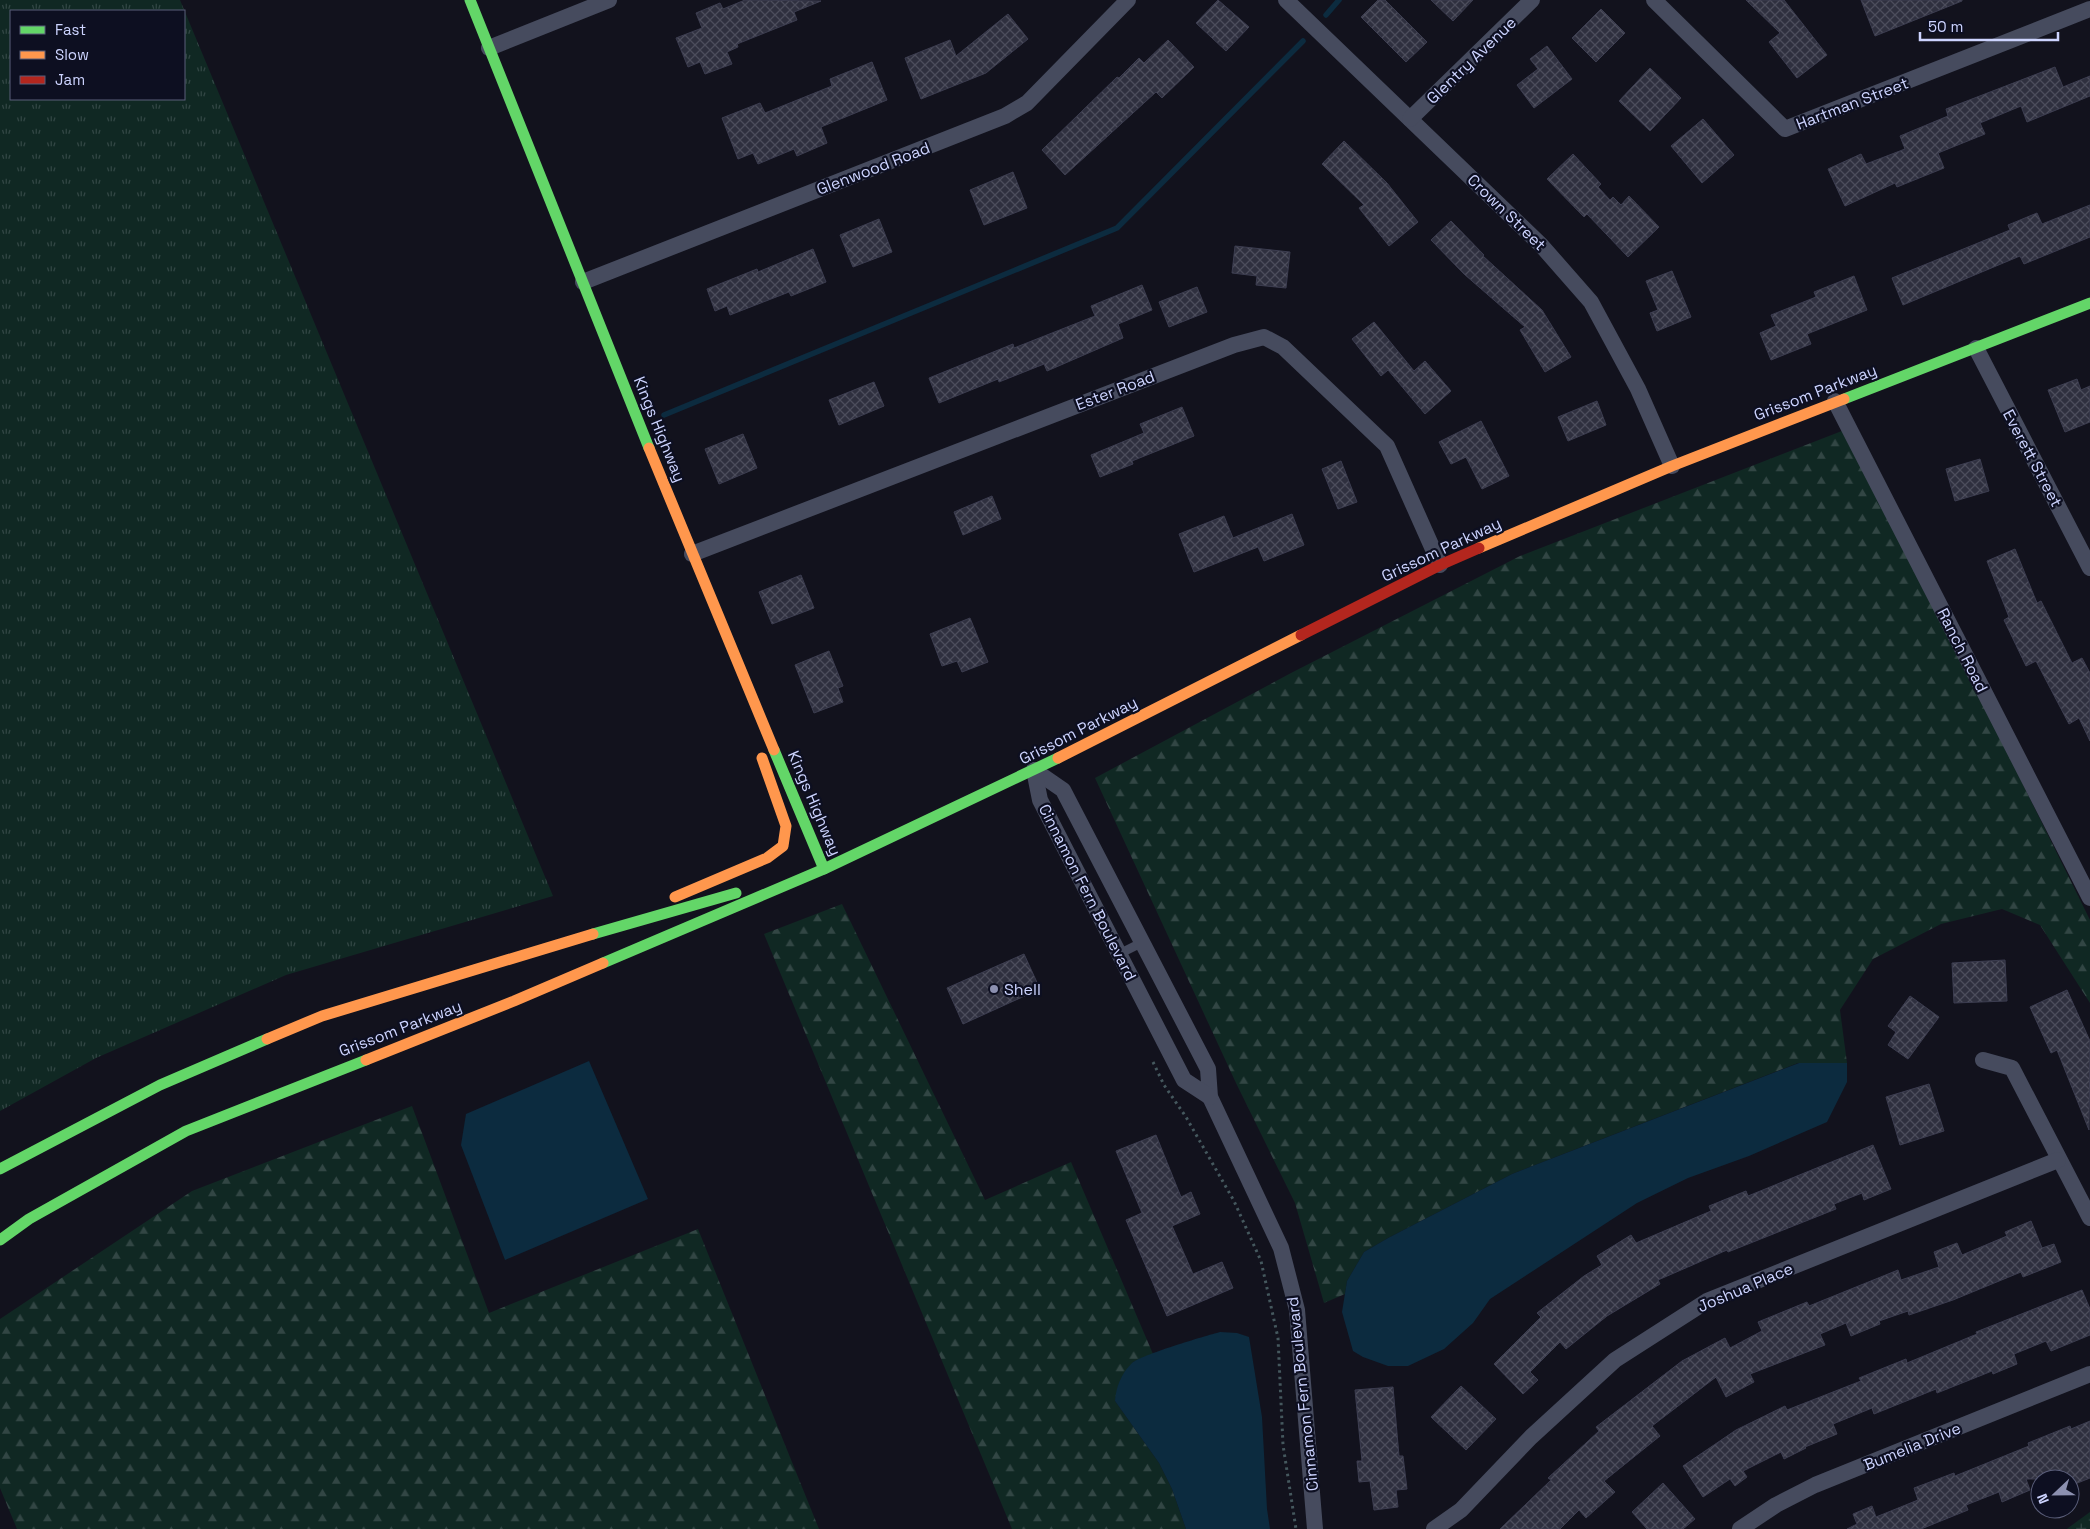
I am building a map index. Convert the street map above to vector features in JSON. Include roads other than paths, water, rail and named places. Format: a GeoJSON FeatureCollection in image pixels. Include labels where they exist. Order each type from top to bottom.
{"type":"FeatureCollection","features":[{"type":"Feature","properties":{"kind":"main road","name":"Kings Highway"},"geometry":{"type":"LineString","coordinates":[[470,0],[692,554],[824,869]]}},
{"type":"Feature","properties":{"kind":"main road","name":"Grissom Parkway"},"geometry":{"type":"LineString","coordinates":[[0,1240],[29,1218],[186,1131],[514,1001],[824,869],[1034,770],[1440,565],[1672,466],[2090,303]]}},
{"type":"Feature","properties":{"kind":"main road"},"geometry":{"type":"LineString","coordinates":[[747,684],[748,719]]}},
{"type":"Feature","properties":{"kind":"main road"},"geometry":{"type":"LineString","coordinates":[[626,924],[674,897],[767,858],[783,846],[786,826],[758,746]]}},
{"type":"Feature","properties":{"kind":"main road","name":"Grissom Parkway"},"geometry":{"type":"LineString","coordinates":[[0,1169],[160,1085],[322,1016],[626,924],[824,869]]}},
{"type":"Feature","properties":{"kind":"street"},"geometry":{"type":"LineString","coordinates":[[489,48],[609,0]]}},
{"type":"Feature","properties":{"kind":"street","name":"Glenwood Road"},"geometry":{"type":"LineString","coordinates":[[583,282],[1005,116],[1027,103],[1128,0]]}},
{"type":"Feature","properties":{"kind":"street","name":"Crown Street"},"geometry":{"type":"LineString","coordinates":[[1286,0],[1541,244],[1591,302],[1638,389],[1672,466]]}},
{"type":"Feature","properties":{"kind":"street","name":"Glentry Avenue"},"geometry":{"type":"LineString","coordinates":[[1410,119],[1532,0]]}},
{"type":"Feature","properties":{"kind":"street","name":"Hartman Street"},"geometry":{"type":"LineString","coordinates":[[1654,0],[1785,129],[2090,9]]}},
{"type":"Feature","properties":{"kind":"street","name":"Ester Road"},"geometry":{"type":"LineString","coordinates":[[692,554],[1234,344],[1264,338],[1283,347],[1387,446],[1440,565]]}},
{"type":"Feature","properties":{"kind":"street","name":"Everett Street"},"geometry":{"type":"LineString","coordinates":[[1976,348],[2090,568]]}},
{"type":"Feature","properties":{"kind":"street","name":"Ranch Road"},"geometry":{"type":"LineString","coordinates":[[1835,401],[2090,898]]}},
{"type":"Feature","properties":{"kind":"street","name":"Cinnamon Fern Boulevard"},"geometry":{"type":"LineString","coordinates":[[1034,770],[1063,790],[1143,942],[1208,1069],[1210,1097],[1281,1248],[1297,1310],[1315,1529]]}},
{"type":"Feature","properties":{"kind":"street","name":"Cinnamon Fern Boulevard"},"geometry":{"type":"LineString","coordinates":[[1034,770],[1040,800],[1184,1080],[1210,1097]]}},
{"type":"Feature","properties":{"kind":"street"},"geometry":{"type":"LineString","coordinates":[[1983,1060],[2012,1068],[2058,1160],[2090,1218]]}},
{"type":"Feature","properties":{"kind":"street","name":"Joshua Place"},"geometry":{"type":"LineString","coordinates":[[1434,1529],[1461,1510],[1531,1437],[1615,1360],[1707,1301],[2058,1160]]}},
{"type":"Feature","properties":{"kind":"street","name":"Bumelia Drive"},"geometry":{"type":"LineString","coordinates":[[1740,1529],[1776,1504],[1815,1485],[2090,1374]]}},
{"type":"Feature","properties":{"kind":"lane"},"geometry":{"type":"LineString","coordinates":[[1119,954],[1143,942]]}},
{"type":"Feature","properties":{"kind":"water"},"geometry":{"type":"Polygon","coordinates":[[[589,1061],[648,1199],[505,1260],[461,1145],[466,1114],[589,1061]]]}},
{"type":"Feature","properties":{"kind":"water"},"geometry":{"type":"Polygon","coordinates":[[[1799,1063],[1847,1063],[1847,1082],[1827,1122],[1749,1156],[1688,1178],[1637,1203],[1490,1299],[1473,1323],[1444,1349],[1408,1366],[1388,1366],[1363,1357],[1353,1351],[1342,1312],[1347,1281],[1364,1252],[1512,1174],[1799,1063]]]}},
{"type":"Feature","properties":{"kind":"water"},"geometry":{"type":"Polygon","coordinates":[[[1220,1332],[1237,1333],[1249,1337],[1262,1417],[1267,1509],[1270,1529],[1186,1529],[1172,1489],[1159,1463],[1115,1401],[1120,1381],[1132,1363],[1188,1341],[1220,1332]]]}},
{"type":"Feature","properties":{"kind":"waterway"},"geometry":{"type":"LineString","coordinates":[[1326,15],[1339,0]]}},
{"type":"Feature","properties":{"kind":"waterway"},"geometry":{"type":"LineString","coordinates":[[664,415],[1117,228],[1303,41]]}},
{"type":"Feature","properties":{"kind":"place","name":"Shell"},"geometry":{"type":"Point","coordinates":[994,989]}}]}
